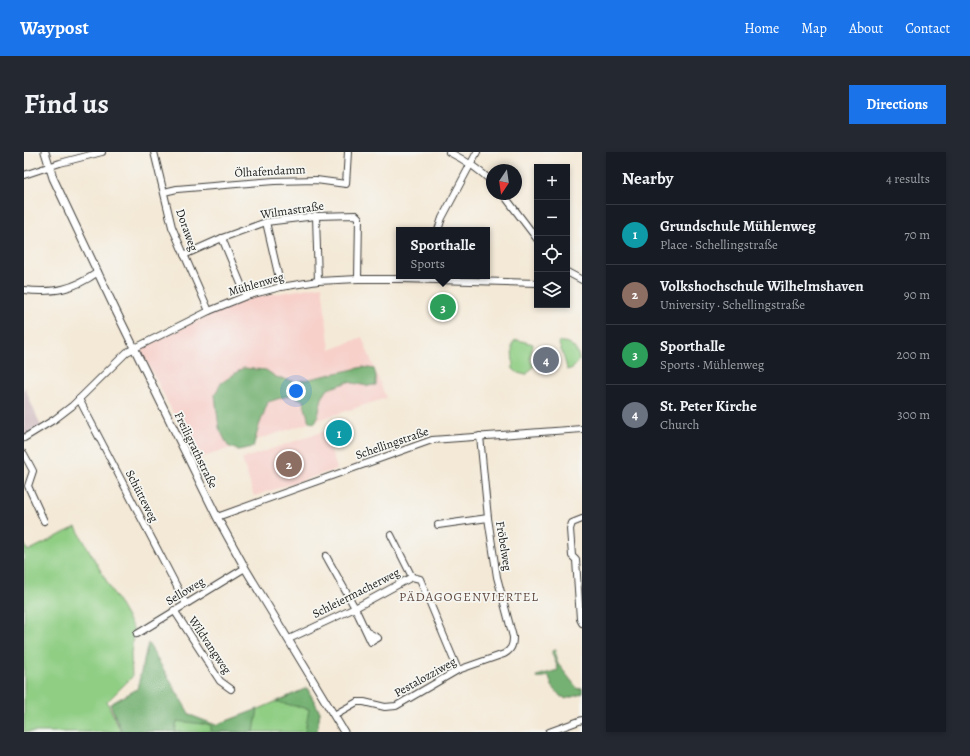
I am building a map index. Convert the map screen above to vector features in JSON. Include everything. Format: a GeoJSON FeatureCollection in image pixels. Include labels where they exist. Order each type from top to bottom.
{"type":"FeatureCollection","features":[{"type":"Feature","properties":{"kind":"street","name":"Freiligrathstraße"},"geometry":{"type":"LineString","coordinates":[[45,152],[53,178],[217,517],[245,568],[344,732]]}},
{"type":"Feature","properties":{"kind":"street"},"geometry":{"type":"LineString","coordinates":[[24,175],[49,166],[102,152]]}},
{"type":"Feature","properties":{"kind":"street","name":"Doraweg"},"geometry":{"type":"LineString","coordinates":[[154,152],[172,227],[209,312]]}},
{"type":"Feature","properties":{"kind":"street","name":"Ölhafendamm"},"geometry":{"type":"LineString","coordinates":[[164,192],[177,189],[274,181],[316,180],[346,184],[348,152]]}},
{"type":"Feature","properties":{"kind":"street"},"geometry":{"type":"LineString","coordinates":[[449,152],[471,164],[486,176]]}},
{"type":"Feature","properties":{"kind":"street"},"geometry":{"type":"LineString","coordinates":[[439,227],[442,218],[477,152]]}},
{"type":"Feature","properties":{"kind":"street"},"geometry":{"type":"LineString","coordinates":[[508,200],[535,236]]}},
{"type":"Feature","properties":{"kind":"street","name":"Wilmastraße"},"geometry":{"type":"LineString","coordinates":[[184,255],[222,238],[266,222],[316,216],[356,215],[359,218],[358,278]]}},
{"type":"Feature","properties":{"kind":"street"},"geometry":{"type":"LineString","coordinates":[[316,216],[318,280]]}},
{"type":"Feature","properties":{"kind":"street"},"geometry":{"type":"LineString","coordinates":[[266,222],[281,287]]}},
{"type":"Feature","properties":{"kind":"street"},"geometry":{"type":"LineString","coordinates":[[222,238],[246,296]]}},
{"type":"Feature","properties":{"kind":"street"},"geometry":{"type":"LineString","coordinates":[[24,290],[43,292],[69,288],[98,272]]}},
{"type":"Feature","properties":{"kind":"street"},"geometry":{"type":"LineString","coordinates":[[570,274],[582,280]]}},
{"type":"Feature","properties":{"kind":"street","name":"Mühlenweg"},"geometry":{"type":"LineString","coordinates":[[24,438],[55,419],[79,399],[127,352],[209,312],[246,296],[318,280],[396,278]]}},
{"type":"Feature","properties":{"kind":"street","name":"Mühlenweg"},"geometry":{"type":"LineString","coordinates":[[455,279],[534,283]]}},
{"type":"Feature","properties":{"kind":"street","name":"Schütteweg"},"geometry":{"type":"LineString","coordinates":[[79,399],[186,604]]}},
{"type":"Feature","properties":{"kind":"street","name":"Schellingstraße"},"geometry":{"type":"LineString","coordinates":[[217,517],[432,440],[582,428]]}},
{"type":"Feature","properties":{"kind":"street","name":"Fröbelweg"},"geometry":{"type":"LineString","coordinates":[[480,436],[488,518],[497,577],[513,637],[513,645],[509,651],[504,654]]}},
{"type":"Feature","properties":{"kind":"street"},"geometry":{"type":"LineString","coordinates":[[24,454],[33,471],[28,486],[44,521]]}},
{"type":"Feature","properties":{"kind":"street"},"geometry":{"type":"LineString","coordinates":[[438,525],[488,518]]}},
{"type":"Feature","properties":{"kind":"street"},"geometry":{"type":"LineString","coordinates":[[582,519],[572,523],[570,529],[572,556],[576,560],[580,619],[582,623]]}},
{"type":"Feature","properties":{"kind":"street","name":"Schleiermacherweg"},"geometry":{"type":"LineString","coordinates":[[289,639],[355,608],[412,577],[391,535]]}},
{"type":"Feature","properties":{"kind":"street"},"geometry":{"type":"LineString","coordinates":[[326,556],[367,632]]}},
{"type":"Feature","properties":{"kind":"street","name":"Selloweg"},"geometry":{"type":"LineString","coordinates":[[138,634],[174,610],[245,568]]}},
{"type":"Feature","properties":{"kind":"street"},"geometry":{"type":"LineString","coordinates":[[412,577],[420,579],[458,670]]}},
{"type":"Feature","properties":{"kind":"street","name":"Wildvangweg"},"geometry":{"type":"LineString","coordinates":[[174,610],[220,681],[231,689]]}},
{"type":"Feature","properties":{"kind":"street","name":"Pestalozziweg"},"geometry":{"type":"LineString","coordinates":[[334,715],[356,702],[364,702],[384,707],[396,706],[458,670],[504,654]]}},
{"type":"Feature","properties":{"kind":"street"},"geometry":{"type":"LineString","coordinates":[[549,732],[582,720]]}},
{"type":"Feature","properties":{"kind":"shaded area"},"geometry":{"type":"Polygon","coordinates":[[[322,286],[330,350],[362,337],[386,398],[197,459],[140,349],[211,314],[251,298],[322,286]]]}},
{"type":"Feature","properties":{"kind":"shaded area"},"geometry":{"type":"Polygon","coordinates":[[[24,386],[42,429],[24,437],[24,386]]]}},
{"type":"Feature","properties":{"kind":"shaded area"},"geometry":{"type":"Polygon","coordinates":[[[325,431],[337,469],[254,496],[242,459],[325,431]]]}},
{"type":"Feature","properties":{"kind":"green space"},"geometry":{"type":"Polygon","coordinates":[[[518,340],[533,344],[530,358],[534,366],[526,375],[518,373],[513,369],[512,345],[514,341],[518,340]]]}},
{"type":"Feature","properties":{"kind":"green space"},"geometry":{"type":"Polygon","coordinates":[[[558,342],[570,344],[576,350],[579,361],[573,368],[567,370],[558,342]]]}},
{"type":"Feature","properties":{"kind":"green space"},"geometry":{"type":"Polygon","coordinates":[[[363,367],[374,369],[376,385],[367,386],[348,382],[328,389],[322,398],[315,423],[309,422],[303,400],[290,395],[268,402],[253,447],[238,450],[228,446],[219,428],[215,395],[220,384],[243,368],[266,370],[276,377],[296,382],[363,367]]]}},
{"type":"Feature","properties":{"kind":"green space"},"geometry":{"type":"Polygon","coordinates":[[[76,527],[134,630],[131,653],[132,677],[107,702],[121,732],[24,732],[24,543],[28,551],[76,527]]]}},
{"type":"Feature","properties":{"kind":"green space"},"geometry":{"type":"Polygon","coordinates":[[[148,643],[190,715],[216,725],[258,709],[254,732],[211,732],[211,725],[177,721],[175,732],[122,732],[110,704],[137,689],[148,643]]]}},
{"type":"Feature","properties":{"kind":"green space"},"geometry":{"type":"Polygon","coordinates":[[[556,650],[555,656],[558,664],[578,689],[582,688],[582,694],[565,699],[564,697],[561,697],[552,686],[549,676],[537,678],[536,676],[558,670],[552,653],[556,650]]]}},
{"type":"Feature","properties":{"kind":"green space"},"geometry":{"type":"Polygon","coordinates":[[[307,688],[320,712],[317,732],[175,732],[177,720],[216,725],[259,709],[307,688]]]}},
{"type":"Feature","properties":{"kind":"green space"},"geometry":{"type":"Polygon","coordinates":[[[307,688],[320,712],[317,732],[305,732],[309,709],[276,702],[307,688]]]}},
{"type":"Feature","properties":{"kind":"place","name":"Sporthalle"},"geometry":{"type":"Point","coordinates":[443,307]}},
{"type":"Feature","properties":{"kind":"place","name":"St. Peter Kirche"},"geometry":{"type":"Point","coordinates":[546,360]}},
{"type":"Feature","properties":{"kind":"place","name":"Grundschule Mühlenweg"},"geometry":{"type":"Point","coordinates":[339,433]}},
{"type":"Feature","properties":{"kind":"place","name":"Volkshochschule Wilhelmshaven"},"geometry":{"type":"Point","coordinates":[289,464]}},
{"type":"Feature","properties":{"kind":"district","name":"PÄDAGOGENVIERTEL"},"geometry":{"type":"Point","coordinates":[469,596]}}]}
